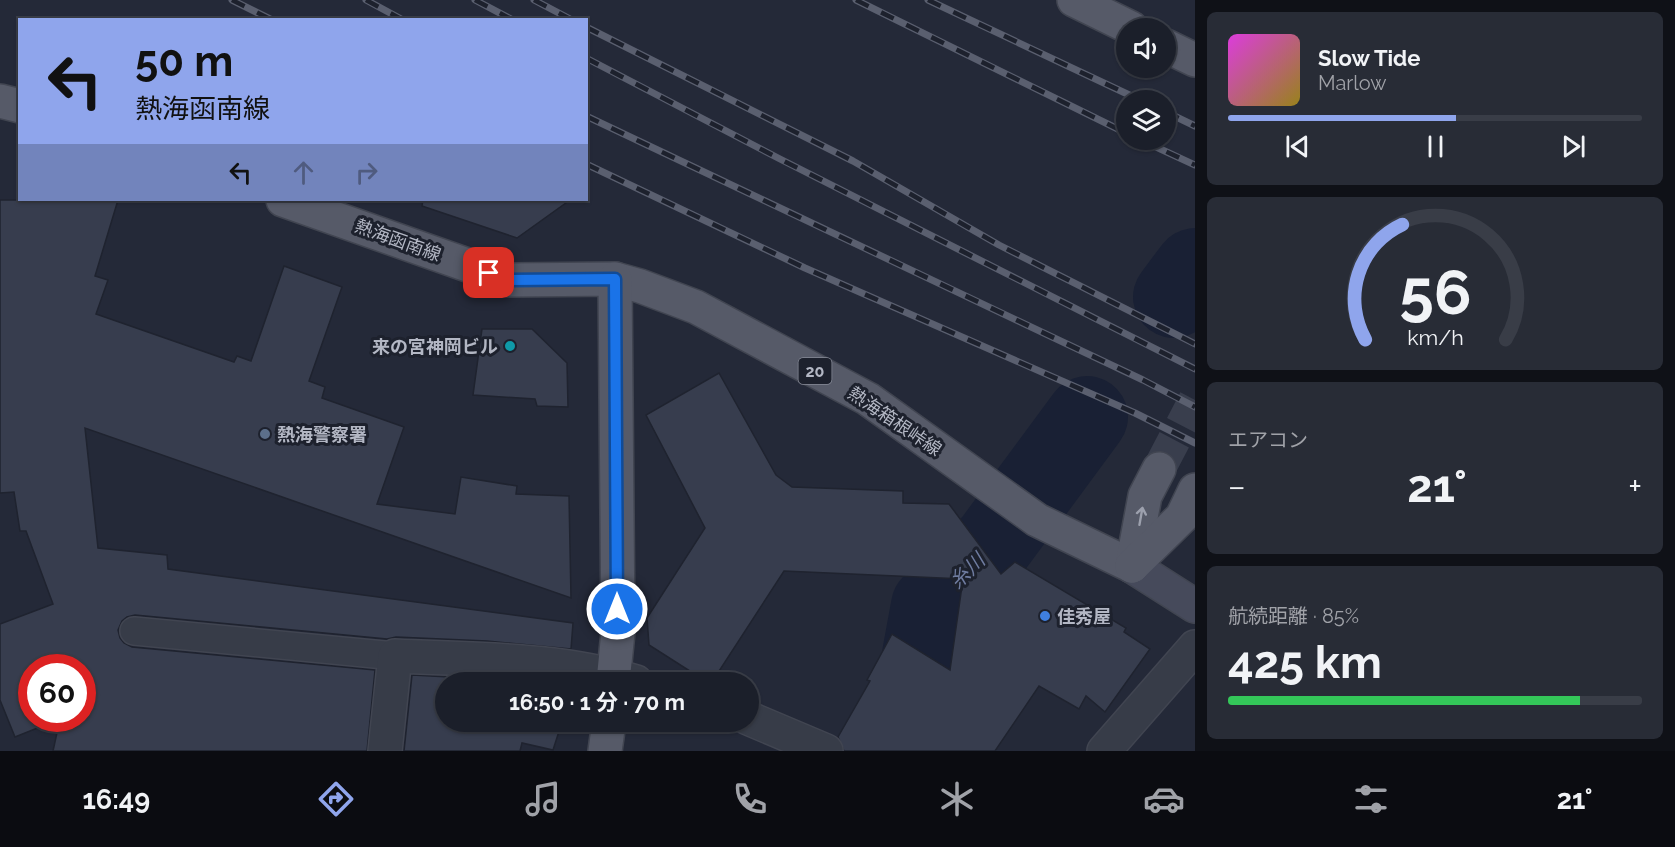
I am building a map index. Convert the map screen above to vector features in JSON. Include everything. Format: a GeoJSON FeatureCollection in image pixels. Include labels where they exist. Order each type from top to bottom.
{"type":"FeatureCollection","features":[{"type":"Feature","properties":{"kind":"main road"},"geometry":{"type":"LineString","coordinates":[[1074,0],[1116,21]]}},
{"type":"Feature","properties":{"kind":"main road"},"geometry":{"type":"LineString","coordinates":[[1176,51],[1195,60]]}},
{"type":"Feature","properties":{"kind":"main road"},"geometry":{"type":"LineString","coordinates":[[0,102],[18,106]]}},
{"type":"Feature","properties":{"kind":"main road","name":"熱海函南線"},"geometry":{"type":"LineString","coordinates":[[286,201],[510,280],[615,279]]}},
{"type":"Feature","properties":{"kind":"main road"},"geometry":{"type":"LineString","coordinates":[[615,279],[618,632],[620,672]]}},
{"type":"Feature","properties":{"kind":"main road","name":"熱海箱根峠線"},"geometry":{"type":"LineString","coordinates":[[615,279],[696,307],[868,399],[1037,520],[1132,566]]}},
{"type":"Feature","properties":{"kind":"main road"},"geometry":{"type":"LineString","coordinates":[[1132,566],[1145,496],[1159,469]]}},
{"type":"Feature","properties":{"kind":"main road"},"geometry":{"type":"LineString","coordinates":[[1132,566],[1182,517],[1195,490]]}},
{"type":"Feature","properties":{"kind":"main road"},"geometry":{"type":"LineString","coordinates":[[605,751],[608,732]]}},
{"type":"Feature","properties":{"kind":"street"},"geometry":{"type":"LineString","coordinates":[[1132,566],[1195,606]]}},
{"type":"Feature","properties":{"kind":"street"},"geometry":{"type":"LineString","coordinates":[[1104,751],[1195,647]]}},
{"type":"Feature","properties":{"kind":"street"},"geometry":{"type":"LineString","coordinates":[[385,751],[395,656],[549,663],[587,672]]}},
{"type":"Feature","properties":{"kind":"street"},"geometry":{"type":"LineString","coordinates":[[759,723],[826,751]]}},
{"type":"Feature","properties":{"kind":"lane"},"geometry":{"type":"LineString","coordinates":[[134,631],[395,656]]}},
{"type":"Feature","properties":{"kind":"building"},"geometry":{"type":"Polygon","coordinates":[[[0,200],[118,201],[95,276],[108,280],[96,314],[234,362],[237,356],[251,361],[284,266],[342,287],[309,381],[325,387],[322,398],[404,427],[377,504],[455,514],[461,477],[517,486],[516,494],[569,496],[571,598],[85,428],[98,548],[167,555],[168,569],[573,623],[571,649],[487,641],[396,637],[387,639],[135,615],[122,621],[118,630],[124,643],[132,647],[375,670],[367,751],[53,751],[57,732],[96,732],[96,654],[18,654],[18,732],[28,732],[15,737],[0,700],[0,624],[53,604],[26,531],[20,531],[14,492],[0,493],[0,200]]]}},
{"type":"Feature","properties":{"kind":"building"},"geometry":{"type":"Polygon","coordinates":[[[423,201],[569,201],[517,238],[422,206],[423,201]]]}},
{"type":"Feature","properties":{"kind":"building","name":"来の宮神岡ビル"},"geometry":{"type":"Polygon","coordinates":[[[482,329],[532,329],[567,363],[568,407],[537,406],[535,399],[473,395],[482,329]]]}},
{"type":"Feature","properties":{"kind":"building"},"geometry":{"type":"Polygon","coordinates":[[[719,373],[776,475],[792,487],[903,491],[903,503],[949,504],[1001,574],[1015,562],[1126,628],[1124,632],[1150,649],[1105,712],[1086,696],[1079,709],[1039,686],[995,751],[844,751],[838,737],[870,681],[867,680],[892,634],[950,670],[963,579],[784,571],[718,672],[691,672],[649,645],[647,618],[705,528],[646,415],[719,373]]]}},
{"type":"Feature","properties":{"kind":"building"},"geometry":{"type":"Polygon","coordinates":[[[412,675],[435,676],[435,732],[559,732],[553,750],[522,743],[520,751],[404,751],[412,675]]]}},
{"type":"Feature","properties":{"kind":"waterway","name":"糸川"},"geometry":{"type":"LineString","coordinates":[[1174,297],[1195,269]]}},
{"type":"Feature","properties":{"kind":"waterway","name":"糸川"},"geometry":{"type":"LineString","coordinates":[[918,751],[923,655],[932,606],[994,543],[1087,417]]}},
{"type":"Feature","properties":{"kind":"tunnel"},"geometry":{"type":"LineString","coordinates":[[1159,469],[1195,400]]}},
{"type":"Feature","properties":{"kind":"railway"},"geometry":{"type":"LineString","coordinates":[[232,0],[268,18]]}},
{"type":"Feature","properties":{"kind":"railway"},"geometry":{"type":"LineString","coordinates":[[366,0],[399,18]]}},
{"type":"Feature","properties":{"kind":"railway"},"geometry":{"type":"LineString","coordinates":[[475,0],[509,18]]}},
{"type":"Feature","properties":{"kind":"railway"},"geometry":{"type":"LineString","coordinates":[[534,0],[568,18]]}},
{"type":"Feature","properties":{"kind":"railway"},"geometry":{"type":"LineString","coordinates":[[856,0],[1116,128]]}},
{"type":"Feature","properties":{"kind":"railway"},"geometry":{"type":"LineString","coordinates":[[928,0],[1119,90]]}},
{"type":"Feature","properties":{"kind":"railway"},"geometry":{"type":"LineString","coordinates":[[588,28],[853,161],[999,245],[1195,344]]}},
{"type":"Feature","properties":{"kind":"railway"},"geometry":{"type":"LineString","coordinates":[[588,59],[1195,369]]}},
{"type":"Feature","properties":{"kind":"railway"},"geometry":{"type":"LineString","coordinates":[[588,117],[1143,380],[1195,407]]}},
{"type":"Feature","properties":{"kind":"railway"},"geometry":{"type":"LineString","coordinates":[[1176,117],[1195,126]]}},
{"type":"Feature","properties":{"kind":"railway"},"geometry":{"type":"LineString","coordinates":[[1163,150],[1195,165]]}},
{"type":"Feature","properties":{"kind":"railway"},"geometry":{"type":"LineString","coordinates":[[588,165],[805,268],[1135,413],[1195,443]]}},
{"type":"Feature","properties":{"kind":"place","name":"来の宮神岡ビル"},"geometry":{"type":"Point","coordinates":[510,346]}},
{"type":"Feature","properties":{"kind":"place","name":"熱海警察署"},"geometry":{"type":"Point","coordinates":[265,434]}},
{"type":"Feature","properties":{"kind":"place","name":"佳秀屋"},"geometry":{"type":"Point","coordinates":[1045,616]}},
{"type":"Feature","properties":{"kind":"route"},"geometry":{"type":"LineString","coordinates":[[489,273],[510,280],[615,279],[617,609]]}}]}
